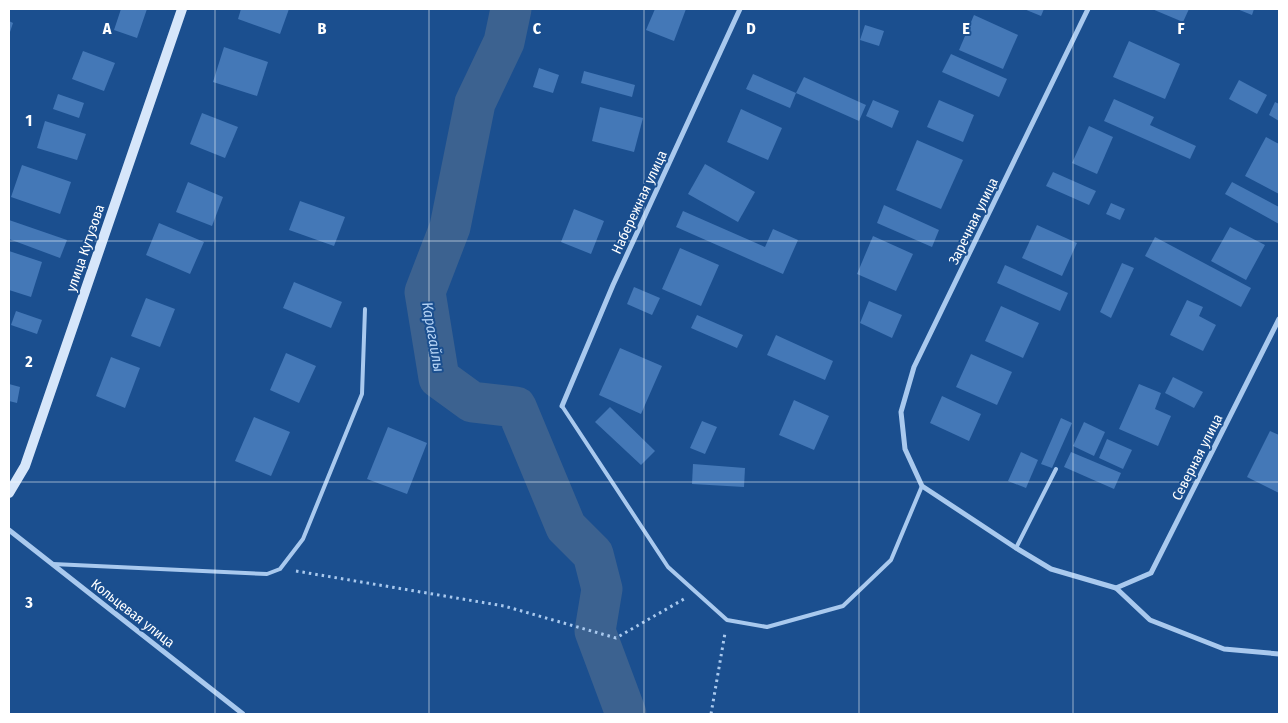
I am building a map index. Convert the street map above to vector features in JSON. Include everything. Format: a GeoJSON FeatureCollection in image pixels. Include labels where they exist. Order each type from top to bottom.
{"type":"FeatureCollection","features":[{"type":"Feature","properties":{"kind":"main road","name":"улица Кутузова"},"geometry":{"type":"LineString","coordinates":[[9,493],[25,466],[182,9]]}},
{"type":"Feature","properties":{"kind":"street","name":"Набережная улица"},"geometry":{"type":"LineString","coordinates":[[562,406],[613,285],[740,9]]}},
{"type":"Feature","properties":{"kind":"street","name":"Заречная улица"},"geometry":{"type":"LineString","coordinates":[[922,486],[905,449],[901,412],[914,368],[1088,9]]}},
{"type":"Feature","properties":{"kind":"street","name":"Северная улица"},"geometry":{"type":"LineString","coordinates":[[1116,588],[1151,572],[1279,319]]}},
{"type":"Feature","properties":{"kind":"street"},"geometry":{"type":"LineString","coordinates":[[922,486],[1051,569],[1116,588],[1150,620],[1224,649],[1279,654]]}},
{"type":"Feature","properties":{"kind":"street","name":"Кольцевая улица"},"geometry":{"type":"LineString","coordinates":[[9,530],[243,714]]}},
{"type":"Feature","properties":{"kind":"lane"},"geometry":{"type":"LineString","coordinates":[[52,564],[267,574],[280,569],[303,539],[362,394],[365,309]]}},
{"type":"Feature","properties":{"kind":"lane"},"geometry":{"type":"LineString","coordinates":[[562,406],[668,567],[727,620],[767,627],[843,606],[891,560],[922,486]]}},
{"type":"Feature","properties":{"kind":"lane"},"geometry":{"type":"LineString","coordinates":[[1016,548],[1056,469]]}},
{"type":"Feature","properties":{"kind":"path"},"geometry":{"type":"LineString","coordinates":[[280,569],[504,606],[616,638],[696,592]]}},
{"type":"Feature","properties":{"kind":"path"},"geometry":{"type":"LineString","coordinates":[[711,714],[727,620]]}},
{"type":"Feature","properties":{"kind":"building"},"geometry":{"type":"Polygon","coordinates":[[[121,9],[147,9],[137,38],[114,30],[121,9]]]}},
{"type":"Feature","properties":{"kind":"building"},"geometry":{"type":"Polygon","coordinates":[[[241,9],[289,9],[280,34],[238,19],[241,9]]]}},
{"type":"Feature","properties":{"kind":"building"},"geometry":{"type":"Polygon","coordinates":[[[655,9],[686,9],[674,41],[646,30],[655,9]]]}},
{"type":"Feature","properties":{"kind":"building"},"geometry":{"type":"Polygon","coordinates":[[[1024,9],[1044,9],[1041,16],[1024,9]]]}},
{"type":"Feature","properties":{"kind":"building"},"geometry":{"type":"Polygon","coordinates":[[[1152,9],[1189,9],[1183,22],[1152,9]]]}},
{"type":"Feature","properties":{"kind":"building"},"geometry":{"type":"Polygon","coordinates":[[[1237,9],[1254,9],[1252,15],[1237,9]]]}},
{"type":"Feature","properties":{"kind":"building"},"geometry":{"type":"Polygon","coordinates":[[[974,15],[1018,35],[1003,69],[959,50],[974,15]]]}},
{"type":"Feature","properties":{"kind":"building"},"geometry":{"type":"Polygon","coordinates":[[[9,21],[13,23],[9,35],[9,21]]]}},
{"type":"Feature","properties":{"kind":"building"},"geometry":{"type":"Polygon","coordinates":[[[865,25],[884,31],[879,46],[860,40],[865,25]]]}},
{"type":"Feature","properties":{"kind":"building"},"geometry":{"type":"Polygon","coordinates":[[[1129,41],[1180,64],[1165,99],[1113,77],[1129,41]]]}},
{"type":"Feature","properties":{"kind":"building"},"geometry":{"type":"Polygon","coordinates":[[[224,47],[268,62],[257,96],[213,82],[224,47]]]}},
{"type":"Feature","properties":{"kind":"building"},"geometry":{"type":"Polygon","coordinates":[[[83,51],[115,63],[104,91],[72,79],[83,51]]]}},
{"type":"Feature","properties":{"kind":"building"},"geometry":{"type":"Polygon","coordinates":[[[951,54],[1007,79],[999,97],[942,72],[951,54]]]}},
{"type":"Feature","properties":{"kind":"building"},"geometry":{"type":"Polygon","coordinates":[[[539,68],[559,75],[553,93],[533,87],[539,68]]]}},
{"type":"Feature","properties":{"kind":"building"},"geometry":{"type":"Polygon","coordinates":[[[584,71],[635,85],[632,97],[581,83],[584,71]]]}},
{"type":"Feature","properties":{"kind":"building"},"geometry":{"type":"Polygon","coordinates":[[[753,74],[796,93],[790,108],[746,89],[753,74]]]}},
{"type":"Feature","properties":{"kind":"building"},"geometry":{"type":"Polygon","coordinates":[[[804,77],[866,105],[859,121],[796,93],[804,77]]]}},
{"type":"Feature","properties":{"kind":"building"},"geometry":{"type":"Polygon","coordinates":[[[1239,80],[1267,95],[1257,114],[1229,99],[1239,80]]]}},
{"type":"Feature","properties":{"kind":"building"},"geometry":{"type":"Polygon","coordinates":[[[58,94],[84,103],[79,118],[53,109],[58,94]]]}},
{"type":"Feature","properties":{"kind":"building"},"geometry":{"type":"Polygon","coordinates":[[[1114,99],[1154,117],[1150,125],[1196,146],[1190,159],[1104,121],[1114,99]]]}},
{"type":"Feature","properties":{"kind":"building"},"geometry":{"type":"Polygon","coordinates":[[[873,100],[899,111],[892,128],[866,116],[873,100]]]}},
{"type":"Feature","properties":{"kind":"building"},"geometry":{"type":"Polygon","coordinates":[[[939,100],[974,115],[963,142],[927,127],[939,100]]]}},
{"type":"Feature","properties":{"kind":"building"},"geometry":{"type":"Polygon","coordinates":[[[1275,102],[1279,104],[1279,121],[1269,115],[1275,102]]]}},
{"type":"Feature","properties":{"kind":"building"},"geometry":{"type":"Polygon","coordinates":[[[600,107],[643,118],[634,152],[592,141],[600,107]]]}},
{"type":"Feature","properties":{"kind":"building"},"geometry":{"type":"Polygon","coordinates":[[[741,109],[782,128],[768,160],[727,142],[741,109]]]}},
{"type":"Feature","properties":{"kind":"building"},"geometry":{"type":"Polygon","coordinates":[[[202,113],[238,127],[225,158],[190,144],[202,113]]]}},
{"type":"Feature","properties":{"kind":"building"},"geometry":{"type":"Polygon","coordinates":[[[45,121],[86,134],[77,160],[37,148],[45,121]]]}},
{"type":"Feature","properties":{"kind":"building"},"geometry":{"type":"Polygon","coordinates":[[[1089,126],[1113,137],[1097,174],[1072,163],[1089,126]]]}},
{"type":"Feature","properties":{"kind":"building"},"geometry":{"type":"Polygon","coordinates":[[[1266,137],[1279,144],[1279,194],[1245,176],[1266,137]]]}},
{"type":"Feature","properties":{"kind":"building"},"geometry":{"type":"Polygon","coordinates":[[[917,140],[963,160],[941,209],[896,190],[917,140]]]}},
{"type":"Feature","properties":{"kind":"building"},"geometry":{"type":"Polygon","coordinates":[[[705,164],[755,192],[738,222],[688,194],[705,164]]]}},
{"type":"Feature","properties":{"kind":"building"},"geometry":{"type":"Polygon","coordinates":[[[22,165],[71,182],[60,214],[11,197],[22,165]]]}},
{"type":"Feature","properties":{"kind":"building"},"geometry":{"type":"Polygon","coordinates":[[[1053,172],[1096,191],[1089,205],[1046,186],[1053,172]]]}},
{"type":"Feature","properties":{"kind":"building"},"geometry":{"type":"Polygon","coordinates":[[[188,182],[223,197],[212,226],[176,212],[188,182]]]}},
{"type":"Feature","properties":{"kind":"building"},"geometry":{"type":"Polygon","coordinates":[[[1232,182],[1279,207],[1279,224],[1225,194],[1232,182]]]}},
{"type":"Feature","properties":{"kind":"building"},"geometry":{"type":"Polygon","coordinates":[[[300,201],[345,217],[334,246],[289,230],[300,201]]]}},
{"type":"Feature","properties":{"kind":"building"},"geometry":{"type":"Polygon","coordinates":[[[1111,203],[1125,209],[1120,220],[1106,214],[1111,203]]]}},
{"type":"Feature","properties":{"kind":"building"},"geometry":{"type":"Polygon","coordinates":[[[884,205],[939,230],[932,247],[877,223],[884,205]]]}},
{"type":"Feature","properties":{"kind":"building"},"geometry":{"type":"Polygon","coordinates":[[[574,209],[604,221],[591,254],[561,242],[574,209]]]}},
{"type":"Feature","properties":{"kind":"building"},"geometry":{"type":"Polygon","coordinates":[[[683,211],[765,247],[773,229],[798,240],[783,274],[676,227],[683,211]]]}},
{"type":"Feature","properties":{"kind":"building"},"geometry":{"type":"Polygon","coordinates":[[[9,220],[67,240],[60,258],[9,239],[9,220]]]}},
{"type":"Feature","properties":{"kind":"building"},"geometry":{"type":"Polygon","coordinates":[[[159,223],[204,242],[190,274],[146,255],[159,223]]]}},
{"type":"Feature","properties":{"kind":"building"},"geometry":{"type":"Polygon","coordinates":[[[1037,225],[1077,243],[1062,276],[1022,258],[1037,225]]]}},
{"type":"Feature","properties":{"kind":"building"},"geometry":{"type":"Polygon","coordinates":[[[1230,227],[1265,245],[1246,280],[1211,261],[1230,227]]]}},
{"type":"Feature","properties":{"kind":"building"},"geometry":{"type":"Polygon","coordinates":[[[873,236],[913,254],[896,291],[857,274],[873,236]]]}},
{"type":"Feature","properties":{"kind":"building"},"geometry":{"type":"Polygon","coordinates":[[[1155,237],[1251,288],[1241,307],[1145,256],[1155,237]]]}},
{"type":"Feature","properties":{"kind":"building"},"geometry":{"type":"Polygon","coordinates":[[[680,248],[719,265],[701,306],[662,289],[680,248]]]}},
{"type":"Feature","properties":{"kind":"building"},"geometry":{"type":"Polygon","coordinates":[[[9,251],[42,262],[31,297],[9,290],[9,251]]]}},
{"type":"Feature","properties":{"kind":"building"},"geometry":{"type":"Polygon","coordinates":[[[1122,263],[1134,268],[1111,318],[1100,312],[1122,263]]]}},
{"type":"Feature","properties":{"kind":"building"},"geometry":{"type":"Polygon","coordinates":[[[1005,265],[1068,293],[1060,311],[997,283],[1005,265]]]}},
{"type":"Feature","properties":{"kind":"building"},"geometry":{"type":"Polygon","coordinates":[[[294,282],[342,302],[331,328],[283,308],[294,282]]]}},
{"type":"Feature","properties":{"kind":"building"},"geometry":{"type":"Polygon","coordinates":[[[634,287],[660,298],[652,315],[627,304],[634,287]]]}},
{"type":"Feature","properties":{"kind":"building"},"geometry":{"type":"Polygon","coordinates":[[[146,298],[175,309],[160,347],[131,336],[146,298]]]}},
{"type":"Feature","properties":{"kind":"building"},"geometry":{"type":"Polygon","coordinates":[[[1187,300],[1203,307],[1199,316],[1216,325],[1203,351],[1170,335],[1187,300]]]}},
{"type":"Feature","properties":{"kind":"building"},"geometry":{"type":"Polygon","coordinates":[[[869,301],[902,315],[892,338],[860,323],[869,301]]]}},
{"type":"Feature","properties":{"kind":"building"},"geometry":{"type":"Polygon","coordinates":[[[1001,306],[1039,323],[1023,358],[985,341],[1001,306]]]}},
{"type":"Feature","properties":{"kind":"building"},"geometry":{"type":"Polygon","coordinates":[[[16,311],[42,320],[37,334],[11,325],[16,311]]]}},
{"type":"Feature","properties":{"kind":"building"},"geometry":{"type":"Polygon","coordinates":[[[697,315],[743,335],[737,348],[691,328],[697,315]]]}},
{"type":"Feature","properties":{"kind":"building"},"geometry":{"type":"Polygon","coordinates":[[[776,335],[833,361],[825,380],[767,355],[776,335]]]}},
{"type":"Feature","properties":{"kind":"building"},"geometry":{"type":"Polygon","coordinates":[[[620,348],[662,366],[641,414],[599,395],[620,348]]]}},
{"type":"Feature","properties":{"kind":"building"},"geometry":{"type":"Polygon","coordinates":[[[286,353],[316,366],[299,403],[270,390],[286,353]]]}},
{"type":"Feature","properties":{"kind":"building"},"geometry":{"type":"Polygon","coordinates":[[[971,354],[1012,372],[997,405],[956,387],[971,354]]]}},
{"type":"Feature","properties":{"kind":"building"},"geometry":{"type":"Polygon","coordinates":[[[111,357],[140,368],[125,408],[96,396],[111,357]]]}},
{"type":"Feature","properties":{"kind":"building"},"geometry":{"type":"Polygon","coordinates":[[[1173,377],[1203,392],[1194,408],[1165,393],[1173,377]]]}},
{"type":"Feature","properties":{"kind":"building"},"geometry":{"type":"Polygon","coordinates":[[[9,384],[20,387],[17,403],[9,401],[9,384]]]}},
{"type":"Feature","properties":{"kind":"building"},"geometry":{"type":"Polygon","coordinates":[[[1139,384],[1161,393],[1155,409],[1171,416],[1158,446],[1119,429],[1139,384]]]}},
{"type":"Feature","properties":{"kind":"building"},"geometry":{"type":"Polygon","coordinates":[[[942,396],[981,414],[969,441],[930,423],[942,396]]]}},
{"type":"Feature","properties":{"kind":"building"},"geometry":{"type":"Polygon","coordinates":[[[794,400],[829,416],[814,450],[779,435],[794,400]]]}},
{"type":"Feature","properties":{"kind":"building"},"geometry":{"type":"Polygon","coordinates":[[[610,407],[655,451],[641,465],[595,422],[610,407]]]}},
{"type":"Feature","properties":{"kind":"building"},"geometry":{"type":"Polygon","coordinates":[[[254,417],[290,432],[271,476],[235,461],[254,417]]]}},
{"type":"Feature","properties":{"kind":"building"},"geometry":{"type":"Polygon","coordinates":[[[1061,418],[1072,423],[1052,468],[1041,464],[1061,418]]]}},
{"type":"Feature","properties":{"kind":"building"},"geometry":{"type":"Polygon","coordinates":[[[702,421],[717,427],[705,454],[690,448],[702,421]]]}},
{"type":"Feature","properties":{"kind":"building"},"geometry":{"type":"Polygon","coordinates":[[[1084,422],[1105,432],[1094,456],[1073,446],[1084,422]]]}},
{"type":"Feature","properties":{"kind":"building"},"geometry":{"type":"Polygon","coordinates":[[[388,427],[427,443],[407,494],[367,479],[388,427]]]}},
{"type":"Feature","properties":{"kind":"building"},"geometry":{"type":"Polygon","coordinates":[[[1270,431],[1279,435],[1279,493],[1247,477],[1270,431]]]}},
{"type":"Feature","properties":{"kind":"building"},"geometry":{"type":"Polygon","coordinates":[[[1107,439],[1132,450],[1123,469],[1099,458],[1107,439]]]}},
{"type":"Feature","properties":{"kind":"building"},"geometry":{"type":"Polygon","coordinates":[[[1021,452],[1038,460],[1026,488],[1008,481],[1021,452]]]}},
{"type":"Feature","properties":{"kind":"building"},"geometry":{"type":"Polygon","coordinates":[[[1071,452],[1121,473],[1114,489],[1064,467],[1071,452]]]}},
{"type":"Feature","properties":{"kind":"building"},"geometry":{"type":"Polygon","coordinates":[[[693,464],[745,468],[744,487],[692,484],[693,464]]]}},
{"type":"Feature","properties":{"kind":"waterway","name":"Карагайлы"},"geometry":{"type":"LineString","coordinates":[[511,9],[504,42],[475,103],[450,227],[425,292],[439,378],[472,402],[516,407],[566,527],[593,554],[602,589],[595,631],[626,714]]}}]}
